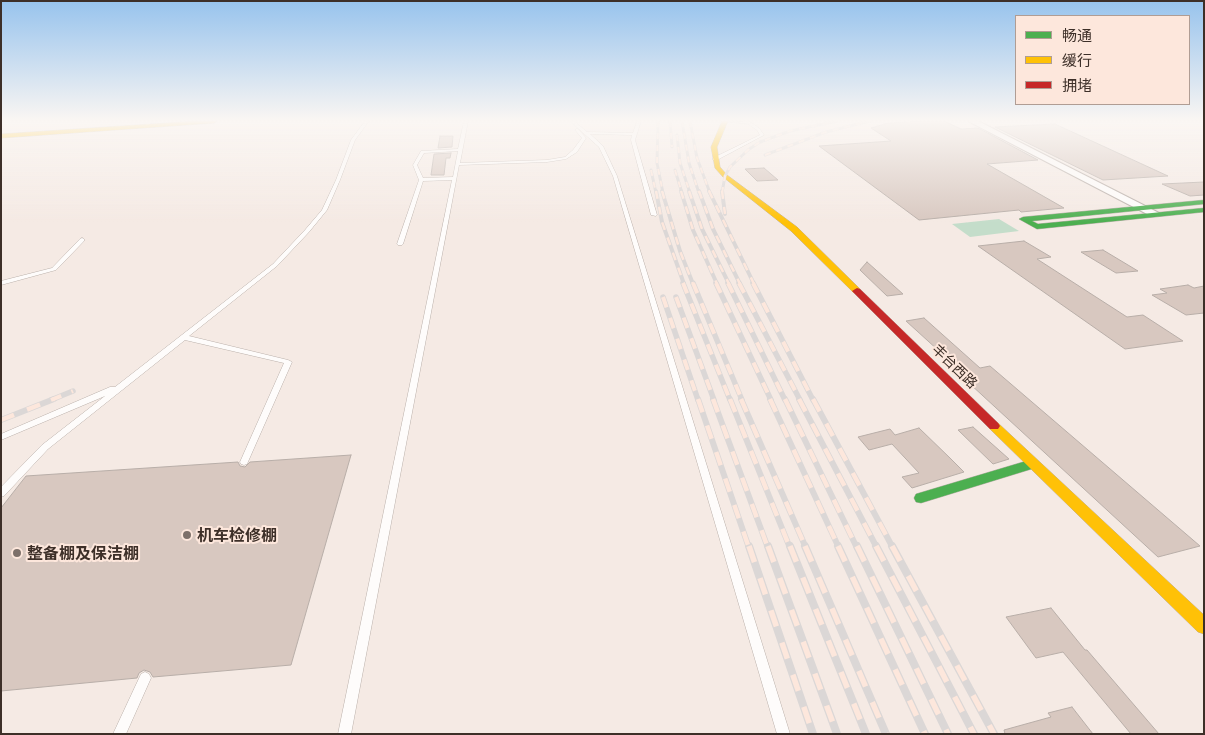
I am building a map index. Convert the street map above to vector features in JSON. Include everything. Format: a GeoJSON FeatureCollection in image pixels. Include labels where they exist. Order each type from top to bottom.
{"type":"FeatureCollection","features":[{"type":"Feature","properties":{"kind":"street"},"geometry":{"type":"LineString","coordinates":[[1040,155],[1155,214]]}},
{"type":"Feature","properties":{"kind":"street","name":"丰台西路"},"geometry":{"type":"LineString","coordinates":[[714,159],[717,167],[725,176],[794,229],[1033,464],[1204,626]]}},
{"type":"Feature","properties":{"kind":"street"},"geometry":{"type":"LineString","coordinates":[[1204,202],[1023,219],[1038,227],[1204,210]]}},
{"type":"Feature","properties":{"kind":"street"},"geometry":{"type":"LineString","coordinates":[[921,498],[1033,464]]}},
{"type":"Feature","properties":{"kind":"lane"},"geometry":{"type":"LineString","coordinates":[[1,493],[45,447],[275,265],[324,210],[347,155]]}},
{"type":"Feature","properties":{"kind":"lane"},"geometry":{"type":"LineString","coordinates":[[400,244],[421,180],[416,165],[421,155]]}},
{"type":"Feature","properties":{"kind":"lane"},"geometry":{"type":"LineString","coordinates":[[344,734],[459,155]]}},
{"type":"Feature","properties":{"kind":"lane"},"geometry":{"type":"LineString","coordinates":[[457,164],[543,161],[566,158],[569,155]]}},
{"type":"Feature","properties":{"kind":"lane"},"geometry":{"type":"LineString","coordinates":[[607,155],[615,176],[784,734]]}},
{"type":"Feature","properties":{"kind":"lane"},"geometry":{"type":"LineString","coordinates":[[636,155],[654,215]]}},
{"type":"Feature","properties":{"kind":"lane"},"geometry":{"type":"LineString","coordinates":[[714,159],[721,155]]}},
{"type":"Feature","properties":{"kind":"lane"},"geometry":{"type":"LineString","coordinates":[[421,180],[454,178]]}},
{"type":"Feature","properties":{"kind":"lane"},"geometry":{"type":"LineString","coordinates":[[1,282],[54,269],[82,240]]}},
{"type":"Feature","properties":{"kind":"lane"},"geometry":{"type":"LineString","coordinates":[[183,337],[288,362],[244,462]]}},
{"type":"Feature","properties":{"kind":"lane"},"geometry":{"type":"LineString","coordinates":[[1,438],[124,384]]}},
{"type":"Feature","properties":{"kind":"lane"},"geometry":{"type":"LineString","coordinates":[[119,734],[145,678]]}},
{"type":"Feature","properties":{"kind":"green space"},"geometry":{"type":"Polygon","coordinates":[[[999,219],[1019,231],[970,237],[952,224],[999,219]]]}},
{"type":"Feature","properties":{"kind":"building"},"geometry":{"type":"Polygon","coordinates":[[[434,155],[451,155],[450,158],[446,158],[444,175],[431,175],[434,155]]]}},
{"type":"Feature","properties":{"kind":"building"},"geometry":{"type":"Polygon","coordinates":[[[832,155],[1029,155],[1038,160],[987,164],[1064,208],[1021,212],[1019,210],[919,220],[832,155]]]}},
{"type":"Feature","properties":{"kind":"building"},"geometry":{"type":"Polygon","coordinates":[[[1053,155],[1123,155],[1168,176],[1103,180],[1053,155]]]}},
{"type":"Feature","properties":{"kind":"building"},"geometry":{"type":"Polygon","coordinates":[[[764,168],[778,180],[757,181],[745,169],[764,168]]]}},
{"type":"Feature","properties":{"kind":"building"},"geometry":{"type":"Polygon","coordinates":[[[1204,182],[1204,195],[1190,196],[1162,184],[1204,182]]]}},
{"type":"Feature","properties":{"kind":"building"},"geometry":{"type":"Polygon","coordinates":[[[1024,241],[1051,257],[1037,259],[1127,317],[1143,315],[1183,341],[1125,349],[978,246],[1024,241]]]}},
{"type":"Feature","properties":{"kind":"building"},"geometry":{"type":"Polygon","coordinates":[[[1103,250],[1138,271],[1116,273],[1081,252],[1103,250]]]}},
{"type":"Feature","properties":{"kind":"building"},"geometry":{"type":"Polygon","coordinates":[[[867,262],[903,294],[887,296],[860,270],[867,262]]]}},
{"type":"Feature","properties":{"kind":"building"},"geometry":{"type":"Polygon","coordinates":[[[1188,285],[1194,288],[1204,286],[1204,313],[1186,315],[1152,295],[1167,293],[1160,289],[1188,285]]]}},
{"type":"Feature","properties":{"kind":"building"},"geometry":{"type":"Polygon","coordinates":[[[924,318],[980,368],[990,366],[1200,546],[1158,557],[957,372],[961,371],[906,321],[924,318]]]}},
{"type":"Feature","properties":{"kind":"building"},"geometry":{"type":"Polygon","coordinates":[[[973,427],[1009,459],[993,464],[958,430],[973,427]]]}},
{"type":"Feature","properties":{"kind":"building"},"geometry":{"type":"Polygon","coordinates":[[[919,428],[964,472],[912,488],[902,477],[919,473],[892,444],[869,450],[858,437],[890,429],[895,435],[919,428]]]}},
{"type":"Feature","properties":{"kind":"building","name":"机车检修棚"},"geometry":{"type":"Polygon","coordinates":[[[351,455],[291,665],[153,677],[150,672],[144,670],[139,673],[137,678],[1,691],[1,508],[26,476],[238,462],[240,466],[245,467],[250,462],[351,455]]]}},
{"type":"Feature","properties":{"kind":"building"},"geometry":{"type":"Polygon","coordinates":[[[1051,608],[1085,650],[1087,650],[1159,734],[1131,734],[1063,652],[1036,658],[1006,617],[1051,608]]]}},
{"type":"Feature","properties":{"kind":"building"},"geometry":{"type":"Polygon","coordinates":[[[1072,707],[1093,734],[1005,734],[1004,730],[1051,717],[1048,713],[1072,707]]]}},
{"type":"Feature","properties":{"kind":"railway"},"geometry":{"type":"LineString","coordinates":[[657,155],[663,193]]}},
{"type":"Feature","properties":{"kind":"railway"},"geometry":{"type":"LineString","coordinates":[[679,155],[690,193]]}},
{"type":"Feature","properties":{"kind":"railway"},"geometry":{"type":"LineString","coordinates":[[688,155],[699,193]]}},
{"type":"Feature","properties":{"kind":"railway"},"geometry":{"type":"LineString","coordinates":[[696,155],[710,193]]}},
{"type":"Feature","properties":{"kind":"railway"},"geometry":{"type":"LineString","coordinates":[[722,192],[725,176],[730,167],[742,155]]}},
{"type":"Feature","properties":{"kind":"railway"},"geometry":{"type":"LineString","coordinates":[[651,170],[656,193]]}},
{"type":"Feature","properties":{"kind":"railway"},"geometry":{"type":"LineString","coordinates":[[675,170],[682,193]]}},
{"type":"Feature","properties":{"kind":"railway"},"geometry":{"type":"LineString","coordinates":[[656,191],[662,222],[684,284]]}},
{"type":"Feature","properties":{"kind":"railway"},"geometry":{"type":"LineString","coordinates":[[662,191],[680,251],[693,284]]}},
{"type":"Feature","properties":{"kind":"railway"},"geometry":{"type":"LineString","coordinates":[[681,191],[693,230],[717,284]]}},
{"type":"Feature","properties":{"kind":"railway"},"geometry":{"type":"LineString","coordinates":[[689,191],[702,229],[729,284]]}},
{"type":"Feature","properties":{"kind":"railway"},"geometry":{"type":"LineString","coordinates":[[699,191],[713,229],[740,284]]}},
{"type":"Feature","properties":{"kind":"railway"},"geometry":{"type":"LineString","coordinates":[[709,191],[754,284]]}},
{"type":"Feature","properties":{"kind":"railway"},"geometry":{"type":"LineString","coordinates":[[722,192],[725,214]]}},
{"type":"Feature","properties":{"kind":"railway"},"geometry":{"type":"LineString","coordinates":[[683,283],[730,400]]}},
{"type":"Feature","properties":{"kind":"railway"},"geometry":{"type":"LineString","coordinates":[[693,283],[742,400]]}},
{"type":"Feature","properties":{"kind":"railway"},"geometry":{"type":"LineString","coordinates":[[716,283],[771,400]]}},
{"type":"Feature","properties":{"kind":"railway"},"geometry":{"type":"LineString","coordinates":[[728,283],[785,400]]}},
{"type":"Feature","properties":{"kind":"railway"},"geometry":{"type":"LineString","coordinates":[[739,283],[800,400]]}},
{"type":"Feature","properties":{"kind":"railway"},"geometry":{"type":"LineString","coordinates":[[753,283],[813,400]]}},
{"type":"Feature","properties":{"kind":"railway"},"geometry":{"type":"LineString","coordinates":[[663,297],[698,400]]}},
{"type":"Feature","properties":{"kind":"railway"},"geometry":{"type":"LineString","coordinates":[[676,297],[714,400]]}},
{"type":"Feature","properties":{"kind":"railway"},"geometry":{"type":"LineString","coordinates":[[51,400],[73,391]]}},
{"type":"Feature","properties":{"kind":"railway"},"geometry":{"type":"LineString","coordinates":[[1,420],[54,399]]}},
{"type":"Feature","properties":{"kind":"railway"},"geometry":{"type":"LineString","coordinates":[[698,399],[749,548]]}},
{"type":"Feature","properties":{"kind":"railway"},"geometry":{"type":"LineString","coordinates":[[713,399],[768,548]]}},
{"type":"Feature","properties":{"kind":"railway"},"geometry":{"type":"LineString","coordinates":[[730,399],[790,548]]}},
{"type":"Feature","properties":{"kind":"railway"},"geometry":{"type":"LineString","coordinates":[[741,399],[806,548]]}},
{"type":"Feature","properties":{"kind":"railway"},"geometry":{"type":"LineString","coordinates":[[770,399],[839,548]]}},
{"type":"Feature","properties":{"kind":"railway"},"geometry":{"type":"LineString","coordinates":[[785,399],[857,548]]}},
{"type":"Feature","properties":{"kind":"railway"},"geometry":{"type":"LineString","coordinates":[[799,399],[877,548]]}},
{"type":"Feature","properties":{"kind":"railway"},"geometry":{"type":"LineString","coordinates":[[813,399],[893,548]]}},
{"type":"Feature","properties":{"kind":"railway"},"geometry":{"type":"LineString","coordinates":[[749,546],[813,734]]}},
{"type":"Feature","properties":{"kind":"railway"},"geometry":{"type":"LineString","coordinates":[[768,546],[837,734]]}},
{"type":"Feature","properties":{"kind":"railway"},"geometry":{"type":"LineString","coordinates":[[790,546],[866,734]]}},
{"type":"Feature","properties":{"kind":"railway"},"geometry":{"type":"LineString","coordinates":[[805,546],[886,734]]}},
{"type":"Feature","properties":{"kind":"railway"},"geometry":{"type":"LineString","coordinates":[[838,546],[925,734]]}},
{"type":"Feature","properties":{"kind":"railway"},"geometry":{"type":"LineString","coordinates":[[857,546],[948,734]]}},
{"type":"Feature","properties":{"kind":"railway"},"geometry":{"type":"LineString","coordinates":[[876,546],[974,734]]}},
{"type":"Feature","properties":{"kind":"railway"},"geometry":{"type":"LineString","coordinates":[[892,546],[994,734]]}},
{"type":"Feature","properties":{"kind":"traffic: fast"},"geometry":{"type":"LineString","coordinates":[[1204,202],[1023,219],[1037,227],[1204,210]]}},
{"type":"Feature","properties":{"kind":"traffic: fast"},"geometry":{"type":"LineString","coordinates":[[921,498],[1033,464]]}},
{"type":"Feature","properties":{"kind":"traffic: slow"},"geometry":{"type":"LineString","coordinates":[[715,155],[717,167],[725,176],[794,229],[857,291]]}},
{"type":"Feature","properties":{"kind":"traffic: slow"},"geometry":{"type":"LineString","coordinates":[[994,426],[1204,626]]}},
{"type":"Feature","properties":{"kind":"traffic: jam"},"geometry":{"type":"LineString","coordinates":[[857,291],[994,426]]}},
{"type":"Feature","properties":{"kind":"place","name":"机车检修棚"},"geometry":{"type":"Point","coordinates":[187,535]}},
{"type":"Feature","properties":{"kind":"place","name":"整备棚及保洁棚"},"geometry":{"type":"Point","coordinates":[17,553]}}]}
